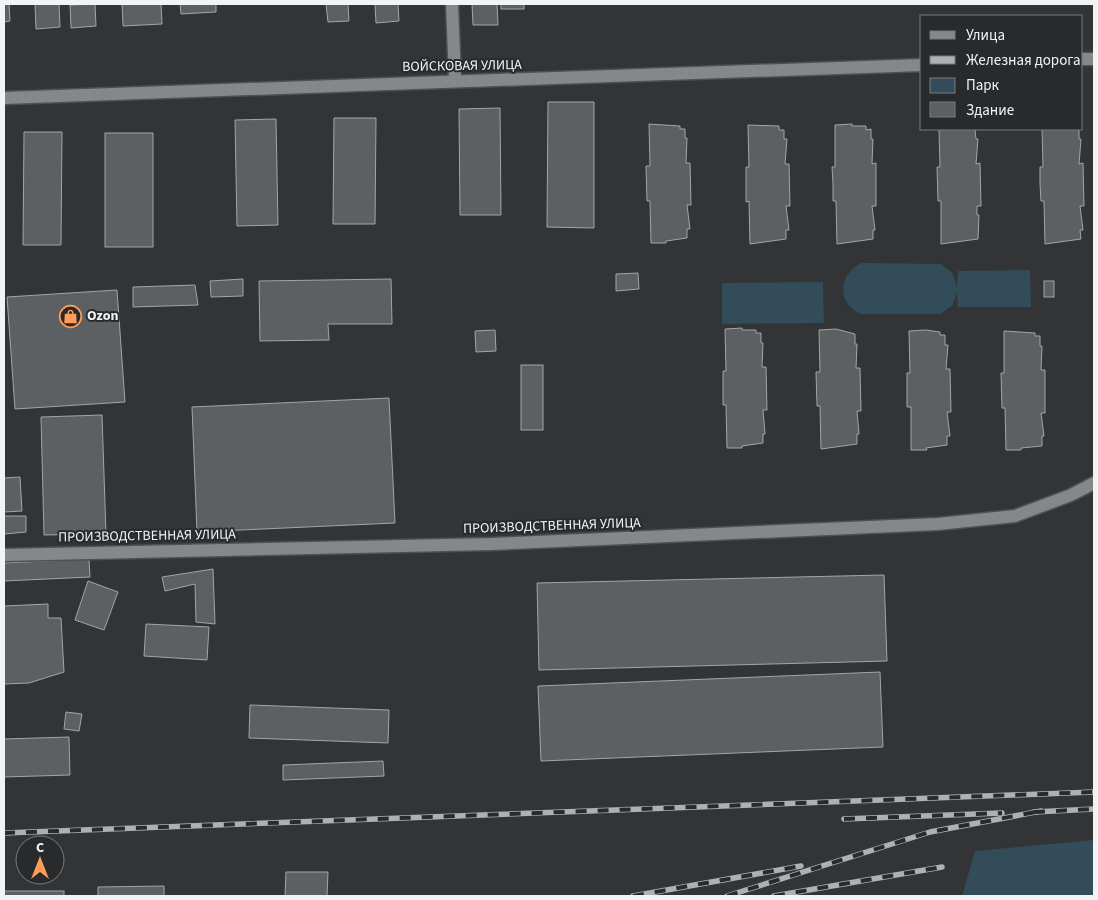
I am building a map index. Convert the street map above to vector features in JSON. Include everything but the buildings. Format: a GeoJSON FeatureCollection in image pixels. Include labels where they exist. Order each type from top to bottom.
{"type":"FeatureCollection","features":[{"type":"Feature","properties":{"kind":"street"},"geometry":{"type":"LineString","coordinates":[[452,4],[455,80]]}},
{"type":"Feature","properties":{"kind":"street","name":"ВОЙСКОВАЯ УЛИЦА"},"geometry":{"type":"LineString","coordinates":[[4,98],[455,80],[519,80],[920,65]]}},
{"type":"Feature","properties":{"kind":"street","name":"ПРОИЗВОДСТВЕННАЯ УЛИЦА"},"geometry":{"type":"LineString","coordinates":[[4,554],[491,544],[938,524],[1015,516],[1071,495],[1094,483]]}},
{"type":"Feature","properties":{"kind":"green space"},"geometry":{"type":"Polygon","coordinates":[[[862,263],[941,264],[952,273],[957,286],[958,271],[1030,270],[1031,307],[958,307],[957,293],[952,306],[940,314],[861,314],[847,303],[843,288],[848,274],[862,263]]]}},
{"type":"Feature","properties":{"kind":"green space"},"geometry":{"type":"Polygon","coordinates":[[[823,282],[824,323],[722,324],[722,283],[823,282]]]}},
{"type":"Feature","properties":{"kind":"green space"},"geometry":{"type":"Polygon","coordinates":[[[1094,840],[1094,896],[962,896],[975,851],[1094,840]]]}},
{"type":"Feature","properties":{"kind":"railway"},"geometry":{"type":"LineString","coordinates":[[4,833],[1094,792]]}},
{"type":"Feature","properties":{"kind":"railway"},"geometry":{"type":"LineString","coordinates":[[1034,812],[1094,809]]}},
{"type":"Feature","properties":{"kind":"railway"},"geometry":{"type":"LineString","coordinates":[[727,896],[930,832],[1041,811]]}},
{"type":"Feature","properties":{"kind":"railway"},"geometry":{"type":"LineString","coordinates":[[844,819],[1002,813]]}},
{"type":"Feature","properties":{"kind":"railway"},"geometry":{"type":"LineString","coordinates":[[633,896],[801,866]]}},
{"type":"Feature","properties":{"kind":"railway"},"geometry":{"type":"LineString","coordinates":[[774,896],[942,867]]}},
{"type":"Feature","properties":{"kind":"place","name":"Ozon"},"geometry":{"type":"Point","coordinates":[71,316]}}]}
